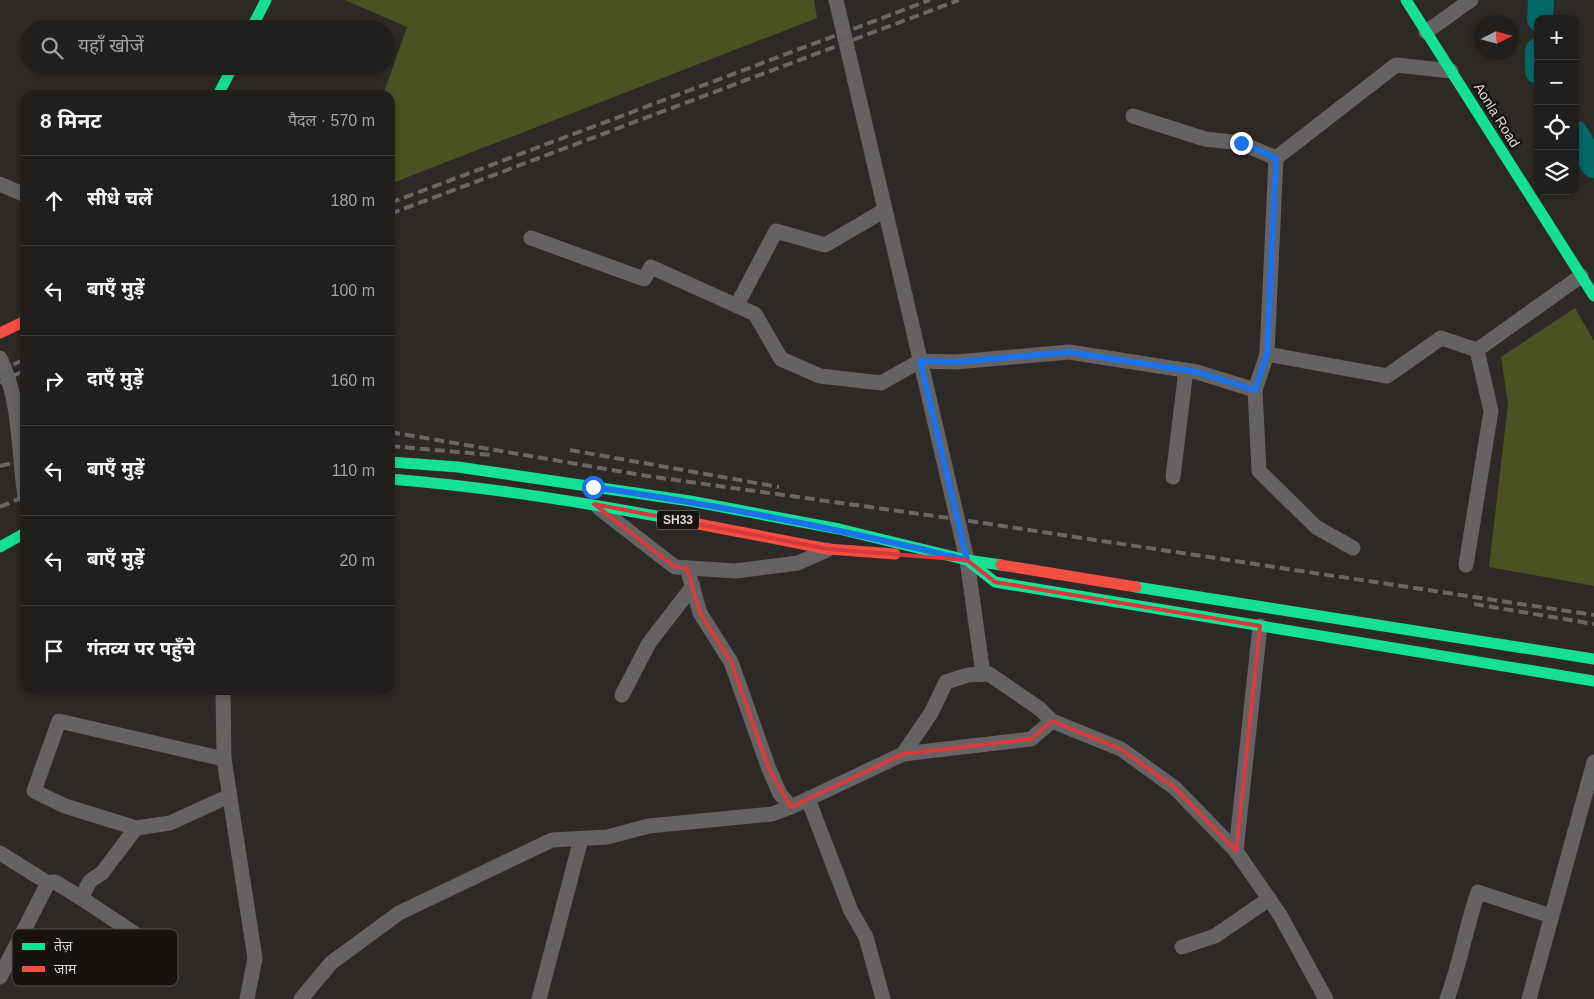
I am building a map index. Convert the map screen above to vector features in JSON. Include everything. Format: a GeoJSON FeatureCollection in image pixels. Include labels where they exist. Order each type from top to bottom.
{"type":"FeatureCollection","features":[{"type":"Feature","properties":{"kind":"main road","name":"Aonla Road"},"geometry":{"type":"LineString","coordinates":[[1406,0],[1594,296]]}},
{"type":"Feature","properties":{"kind":"main road"},"geometry":{"type":"LineString","coordinates":[[254,20],[260,3]]}},
{"type":"Feature","properties":{"kind":"main road"},"geometry":{"type":"LineString","coordinates":[[221,90],[228,75]]}},
{"type":"Feature","properties":{"kind":"main road"},"geometry":{"type":"LineString","coordinates":[[0,333],[20,323]]}},
{"type":"Feature","properties":{"kind":"main road","name":"SH33"},"geometry":{"type":"LineString","coordinates":[[395,462],[458,468],[690,501],[839,529],[967,560]]}},
{"type":"Feature","properties":{"kind":"main road","name":"SH33"},"geometry":{"type":"LineString","coordinates":[[395,479],[452,484],[594,504],[828,549],[967,560]]}},
{"type":"Feature","properties":{"kind":"main road"},"geometry":{"type":"LineString","coordinates":[[0,547],[20,536]]}},
{"type":"Feature","properties":{"kind":"main road"},"geometry":{"type":"LineString","coordinates":[[967,560],[995,582],[1594,681]]}},
{"type":"Feature","properties":{"kind":"main road"},"geometry":{"type":"LineString","coordinates":[[967,560],[1594,659]]}},
{"type":"Feature","properties":{"kind":"street"},"geometry":{"type":"LineString","coordinates":[[836,0],[967,560],[983,674]]}},
{"type":"Feature","properties":{"kind":"street"},"geometry":{"type":"LineString","coordinates":[[1426,32],[1471,0]]}},
{"type":"Feature","properties":{"kind":"street"},"geometry":{"type":"LineString","coordinates":[[1353,548],[1316,527],[1259,471],[1255,390],[1267,354],[1276,158],[1396,64],[1451,71]]}},
{"type":"Feature","properties":{"kind":"street"},"geometry":{"type":"LineString","coordinates":[[1133,116],[1204,139],[1241,143],[1276,158]]}},
{"type":"Feature","properties":{"kind":"street"},"geometry":{"type":"LineString","coordinates":[[0,184],[20,193]]}},
{"type":"Feature","properties":{"kind":"street"},"geometry":{"type":"LineString","coordinates":[[737,305],[776,231],[826,245],[885,210]]}},
{"type":"Feature","properties":{"kind":"street"},"geometry":{"type":"LineString","coordinates":[[531,238],[644,279],[651,267],[737,305],[755,314],[781,359],[820,376],[881,383],[920,361],[956,362],[1069,352],[1186,370],[1255,390]]}},
{"type":"Feature","properties":{"kind":"street"},"geometry":{"type":"LineString","coordinates":[[1477,350],[1581,276]]}},
{"type":"Feature","properties":{"kind":"street"},"geometry":{"type":"LineString","coordinates":[[1267,354],[1387,376],[1441,338],[1477,350]]}},
{"type":"Feature","properties":{"kind":"street"},"geometry":{"type":"LineString","coordinates":[[1466,564],[1491,411],[1477,350]]}},
{"type":"Feature","properties":{"kind":"street"},"geometry":{"type":"LineString","coordinates":[[0,358],[9,378],[18,418],[20,461]]}},
{"type":"Feature","properties":{"kind":"street"},"geometry":{"type":"LineString","coordinates":[[1173,477],[1186,370]]}},
{"type":"Feature","properties":{"kind":"street"},"geometry":{"type":"LineString","coordinates":[[594,504],[675,567],[735,571],[798,563],[828,549]]}},
{"type":"Feature","properties":{"kind":"street"},"geometry":{"type":"LineString","coordinates":[[687,568],[700,613],[732,662],[780,794],[791,807]]}},
{"type":"Feature","properties":{"kind":"street"},"geometry":{"type":"LineString","coordinates":[[622,695],[649,643],[693,586]]}},
{"type":"Feature","properties":{"kind":"street"},"geometry":{"type":"LineString","coordinates":[[1236,851],[1260,626]]}},
{"type":"Feature","properties":{"kind":"street"},"geometry":{"type":"LineString","coordinates":[[903,754],[931,713],[946,682],[968,675],[983,674],[988,674],[1033,704],[1052,722],[1121,749],[1175,788],[1236,851],[1269,899],[1326,999]]}},
{"type":"Feature","properties":{"kind":"street"},"geometry":{"type":"LineString","coordinates":[[223,695],[224,759],[255,958],[247,999]]}},
{"type":"Feature","properties":{"kind":"street"},"geometry":{"type":"LineString","coordinates":[[224,759],[58,721],[34,791],[65,806],[136,828],[170,823],[229,796]]}},
{"type":"Feature","properties":{"kind":"street"},"geometry":{"type":"LineString","coordinates":[[301,999],[331,963],[399,913],[552,840],[607,838],[649,826],[772,814],[791,807],[903,754],[1032,739],[1052,722]]}},
{"type":"Feature","properties":{"kind":"street"},"geometry":{"type":"LineString","coordinates":[[1529,999],[1594,762]]}},
{"type":"Feature","properties":{"kind":"street"},"geometry":{"type":"LineString","coordinates":[[808,799],[851,911],[866,937],[883,999]]}},
{"type":"Feature","properties":{"kind":"street"},"geometry":{"type":"LineString","coordinates":[[81,898],[90,882],[102,873],[136,828]]}},
{"type":"Feature","properties":{"kind":"street"},"geometry":{"type":"LineString","coordinates":[[539,999],[581,839]]}},
{"type":"Feature","properties":{"kind":"street"},"geometry":{"type":"LineString","coordinates":[[0,854],[48,883],[55,882],[128,929]]}},
{"type":"Feature","properties":{"kind":"street"},"geometry":{"type":"LineString","coordinates":[[25,929],[48,883]]}},
{"type":"Feature","properties":{"kind":"street"},"geometry":{"type":"LineString","coordinates":[[1447,999],[1458,969],[1468,923],[1478,892],[1552,916]]}},
{"type":"Feature","properties":{"kind":"street"},"geometry":{"type":"LineString","coordinates":[[1182,947],[1215,936],[1269,899]]}},
{"type":"Feature","properties":{"kind":"street"},"geometry":{"type":"LineString","coordinates":[[0,977],[12,954]]}},
{"type":"Feature","properties":{"kind":"highlighted area"},"geometry":{"type":"Polygon","coordinates":[[[594,504],[828,549],[967,560],[995,582],[1260,626],[1236,851],[1175,788],[1121,749],[1052,721],[1031,739],[903,754],[791,807],[769,769],[731,662],[700,613],[687,568],[675,567],[594,504]]]}},
{"type":"Feature","properties":{"kind":"green space"},"geometry":{"type":"Polygon","coordinates":[[[345,0],[814,0],[817,18],[395,182],[395,90],[385,90],[390,75],[395,75],[395,61],[407,27],[395,22],[395,20],[391,20],[345,0]]]}},
{"type":"Feature","properties":{"kind":"green space"},"geometry":{"type":"Polygon","coordinates":[[[1575,308],[1594,341],[1594,586],[1489,567],[1508,404],[1501,357],[1575,308]]]}},
{"type":"Feature","properties":{"kind":"waterway"},"geometry":{"type":"LineString","coordinates":[[1540,15],[1541,0]]}},
{"type":"Feature","properties":{"kind":"waterway"},"geometry":{"type":"LineString","coordinates":[[1579,140],[1594,165]]}},
{"type":"Feature","properties":{"kind":"railway"},"geometry":{"type":"LineString","coordinates":[[395,201],[930,0]]}},
{"type":"Feature","properties":{"kind":"railway"},"geometry":{"type":"LineString","coordinates":[[395,212],[959,0]]}},
{"type":"Feature","properties":{"kind":"railway"},"geometry":{"type":"LineString","coordinates":[[0,371],[20,361]]}},
{"type":"Feature","properties":{"kind":"railway"},"geometry":{"type":"LineString","coordinates":[[0,383],[20,373]]}},
{"type":"Feature","properties":{"kind":"railway"},"geometry":{"type":"LineString","coordinates":[[395,433],[647,476],[956,519],[1594,615]]}},
{"type":"Feature","properties":{"kind":"railway"},"geometry":{"type":"LineString","coordinates":[[395,446],[492,455]]}},
{"type":"Feature","properties":{"kind":"railway"},"geometry":{"type":"LineString","coordinates":[[570,450],[779,487]]}},
{"type":"Feature","properties":{"kind":"railway"},"geometry":{"type":"LineString","coordinates":[[0,466],[20,461]]}},
{"type":"Feature","properties":{"kind":"railway"},"geometry":{"type":"LineString","coordinates":[[0,507],[20,498]]}},
{"type":"Feature","properties":{"kind":"railway"},"geometry":{"type":"LineString","coordinates":[[1474,604],[1594,624]]}},
{"type":"Feature","properties":{"kind":"traffic: fast"},"geometry":{"type":"LineString","coordinates":[[256,20],[266,0]]}},
{"type":"Feature","properties":{"kind":"traffic: fast"},"geometry":{"type":"LineString","coordinates":[[1406,0],[1594,296]]}},
{"type":"Feature","properties":{"kind":"traffic: fast"},"geometry":{"type":"LineString","coordinates":[[221,90],[228,75]]}},
{"type":"Feature","properties":{"kind":"traffic: fast"},"geometry":{"type":"LineString","coordinates":[[395,462],[458,467],[690,501],[839,529],[967,560],[1001,565]]}},
{"type":"Feature","properties":{"kind":"traffic: fast"},"geometry":{"type":"LineString","coordinates":[[395,479],[539,496],[688,522]]}},
{"type":"Feature","properties":{"kind":"traffic: fast"},"geometry":{"type":"LineString","coordinates":[[0,547],[20,536]]}},
{"type":"Feature","properties":{"kind":"traffic: fast"},"geometry":{"type":"LineString","coordinates":[[967,560],[995,582],[1594,681]]}},
{"type":"Feature","properties":{"kind":"traffic: fast"},"geometry":{"type":"LineString","coordinates":[[1136,587],[1594,659]]}},
{"type":"Feature","properties":{"kind":"traffic: jam"},"geometry":{"type":"LineString","coordinates":[[0,333],[20,323]]}},
{"type":"Feature","properties":{"kind":"traffic: jam"},"geometry":{"type":"LineString","coordinates":[[688,522],[828,549],[895,554]]}},
{"type":"Feature","properties":{"kind":"traffic: jam"},"geometry":{"type":"LineString","coordinates":[[1001,565],[1136,587]]}},
{"type":"Feature","properties":{"kind":"route"},"geometry":{"type":"LineString","coordinates":[[593,487],[690,501],[839,529],[967,560],[955,517],[920,361],[956,362],[1069,352],[1197,372],[1255,390],[1267,354],[1276,158],[1241,143]]}}]}
